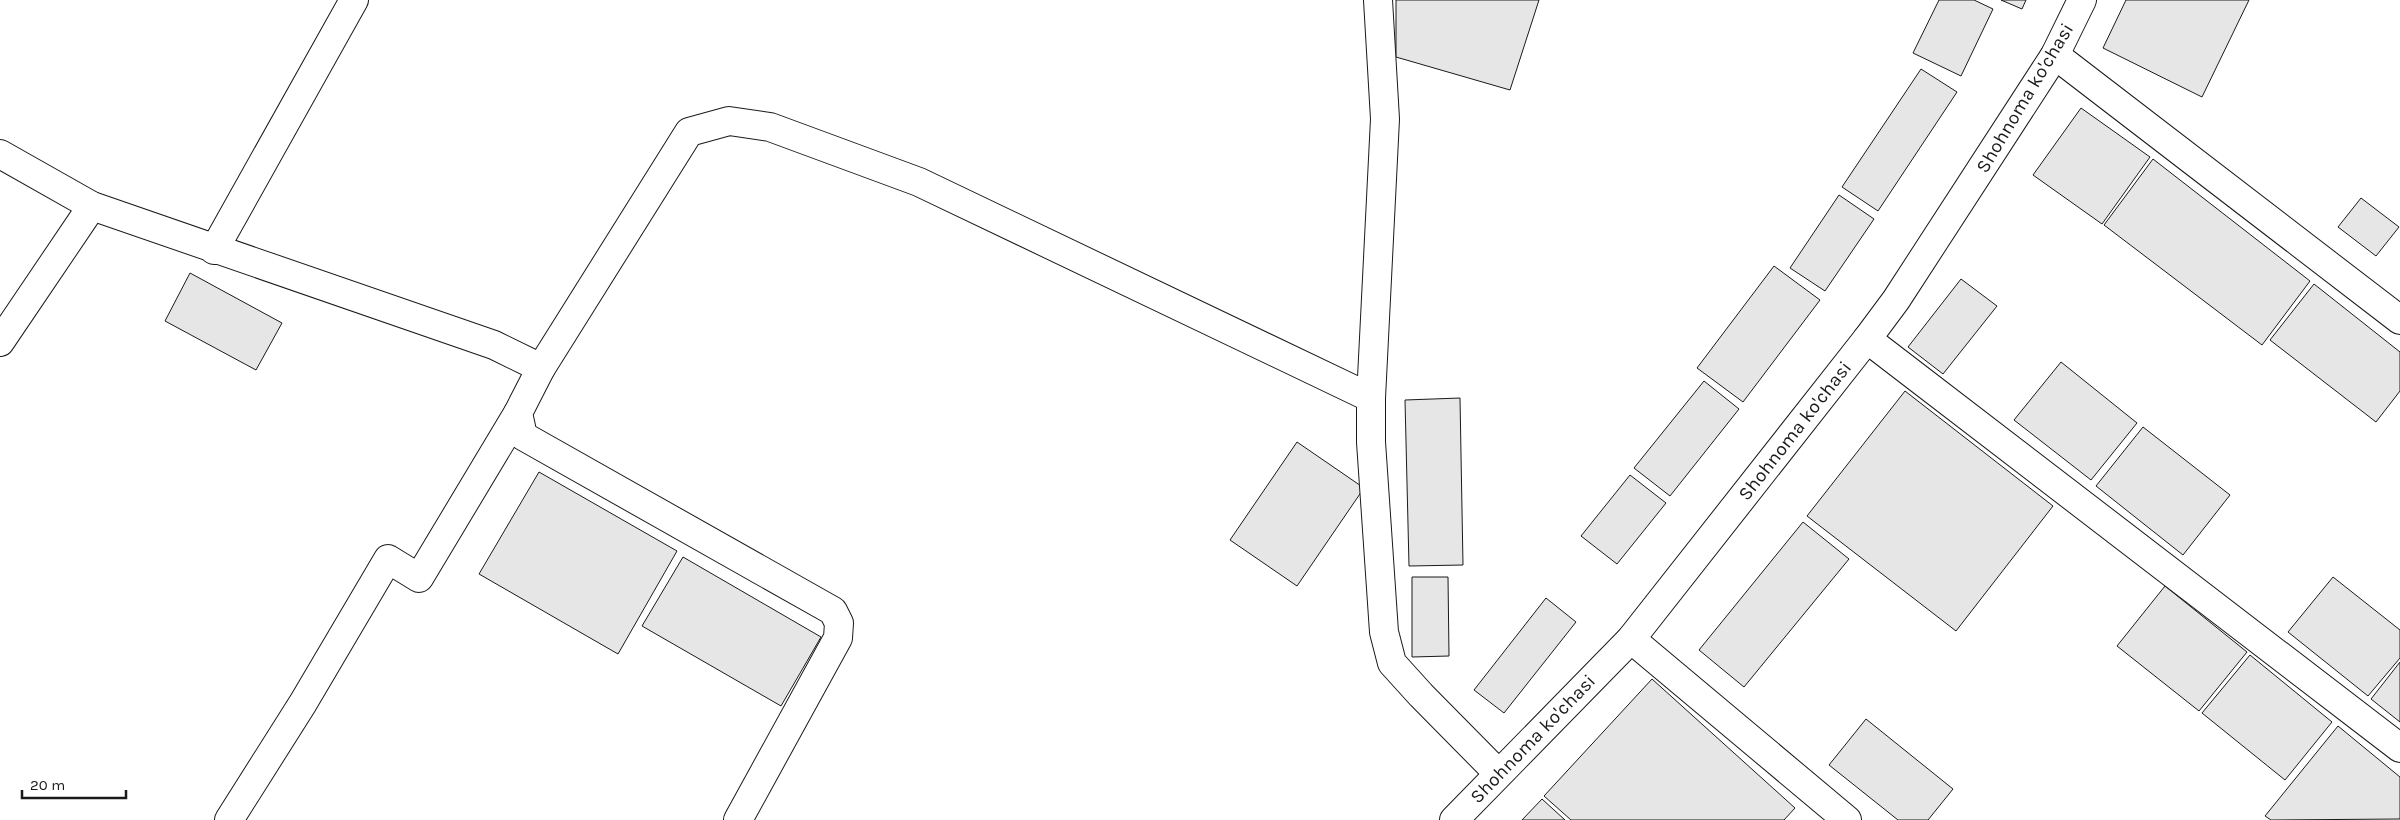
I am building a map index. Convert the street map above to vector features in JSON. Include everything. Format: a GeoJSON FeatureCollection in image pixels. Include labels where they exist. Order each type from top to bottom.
{"type":"FeatureCollection","features":[{"type":"Feature","properties":{"kind":"street"},"geometry":{"type":"LineString","coordinates":[[214,250],[354,0]]}},
{"type":"Feature","properties":{"kind":"street"},"geometry":{"type":"LineString","coordinates":[[1378,0],[1385,119],[1371,398],[1371,442],[1384,632],[1392,663],[1498,773]]}},
{"type":"Feature","properties":{"kind":"street","name":"Shohnoma ko'chasi"},"geometry":{"type":"LineString","coordinates":[[1454,820],[1631,639],[1867,339],[1901,292],[2055,55],[2082,0]]}},
{"type":"Feature","properties":{"kind":"street"},"geometry":{"type":"LineString","coordinates":[[2055,55],[2400,320]]}},
{"type":"Feature","properties":{"kind":"street"},"geometry":{"type":"LineString","coordinates":[[229,820],[303,703],[388,559],[419,578],[518,413],[541,368],[689,132],[728,121],[770,128],[919,182],[1371,398]]}},
{"type":"Feature","properties":{"kind":"street"},"geometry":{"type":"LineString","coordinates":[[0,154],[92,206],[214,250],[248,259],[494,345],[541,368]]}},
{"type":"Feature","properties":{"kind":"street"},"geometry":{"type":"LineString","coordinates":[[0,342],[92,206]]}},
{"type":"Feature","properties":{"kind":"street"},"geometry":{"type":"LineString","coordinates":[[1867,339],[2400,748]]}},
{"type":"Feature","properties":{"kind":"street"},"geometry":{"type":"LineString","coordinates":[[518,413],[524,436],[833,611],[839,623],[838,638],[738,820]]}},
{"type":"Feature","properties":{"kind":"street"},"geometry":{"type":"LineString","coordinates":[[1631,639],[1847,820]]}},
{"type":"Feature","properties":{"kind":"building"},"geometry":{"type":"Polygon","coordinates":[[[1396,0],[1539,0],[1510,90],[1396,57],[1396,0]]]}},
{"type":"Feature","properties":{"kind":"building"},"geometry":{"type":"Polygon","coordinates":[[[1939,0],[1974,0],[1993,9],[1961,76],[1913,53],[1939,0]]]}},
{"type":"Feature","properties":{"kind":"building"},"geometry":{"type":"Polygon","coordinates":[[[2001,0],[2026,0],[2022,9],[2001,0]]]}},
{"type":"Feature","properties":{"kind":"building"},"geometry":{"type":"Polygon","coordinates":[[[2126,0],[2249,0],[2202,97],[2103,48],[2126,0]]]}},
{"type":"Feature","properties":{"kind":"building"},"geometry":{"type":"Polygon","coordinates":[[[1921,69],[1957,92],[1878,211],[1842,187],[1921,69]]]}},
{"type":"Feature","properties":{"kind":"building"},"geometry":{"type":"Polygon","coordinates":[[[2081,108],[2150,157],[2102,224],[2033,175],[2081,108]]]}},
{"type":"Feature","properties":{"kind":"building"},"geometry":{"type":"Polygon","coordinates":[[[2153,159],[2310,281],[2262,345],[2104,225],[2153,159]]]}},
{"type":"Feature","properties":{"kind":"building"},"geometry":{"type":"Polygon","coordinates":[[[1839,195],[1874,219],[1825,291],[1790,268],[1839,195]]]}},
{"type":"Feature","properties":{"kind":"building"},"geometry":{"type":"Polygon","coordinates":[[[2361,198],[2399,227],[2376,256],[2338,227],[2361,198]]]}},
{"type":"Feature","properties":{"kind":"building"},"geometry":{"type":"Polygon","coordinates":[[[1774,266],[1820,300],[1743,402],[1697,368],[1774,266]]]}},
{"type":"Feature","properties":{"kind":"building"},"geometry":{"type":"Polygon","coordinates":[[[190,273],[282,323],[256,370],[165,321],[190,273]]]}},
{"type":"Feature","properties":{"kind":"building"},"geometry":{"type":"Polygon","coordinates":[[[1961,279],[1997,306],[1943,374],[1908,347],[1961,279]]]}},
{"type":"Feature","properties":{"kind":"building"},"geometry":{"type":"Polygon","coordinates":[[[2314,284],[2400,352],[2400,391],[2376,422],[2270,340],[2314,284]]]}},
{"type":"Feature","properties":{"kind":"building"},"geometry":{"type":"Polygon","coordinates":[[[2061,362],[2137,423],[2091,480],[2014,420],[2061,362]]]}},
{"type":"Feature","properties":{"kind":"building"},"geometry":{"type":"Polygon","coordinates":[[[1704,381],[1739,409],[1670,496],[1634,468],[1704,381]]]}},
{"type":"Feature","properties":{"kind":"building"},"geometry":{"type":"Polygon","coordinates":[[[1905,391],[2053,506],[1956,631],[1807,516],[1905,391]]]}},
{"type":"Feature","properties":{"kind":"building"},"geometry":{"type":"Polygon","coordinates":[[[1460,398],[1463,565],[1409,566],[1405,400],[1460,398]]]}},
{"type":"Feature","properties":{"kind":"building"},"geometry":{"type":"Polygon","coordinates":[[[2143,427],[2230,495],[2183,555],[2096,486],[2143,427]]]}},
{"type":"Feature","properties":{"kind":"building"},"geometry":{"type":"Polygon","coordinates":[[[1297,442],[1364,488],[1297,586],[1230,540],[1297,442]]]}},
{"type":"Feature","properties":{"kind":"building"},"geometry":{"type":"Polygon","coordinates":[[[539,472],[677,551],[618,654],[479,574],[539,472]]]}},
{"type":"Feature","properties":{"kind":"building"},"geometry":{"type":"Polygon","coordinates":[[[1630,475],[1666,503],[1617,564],[1581,536],[1630,475]]]}},
{"type":"Feature","properties":{"kind":"building"},"geometry":{"type":"Polygon","coordinates":[[[1803,522],[1849,559],[1744,687],[1699,650],[1803,522]]]}},
{"type":"Feature","properties":{"kind":"building"},"geometry":{"type":"Polygon","coordinates":[[[683,557],[821,637],[781,706],[642,626],[683,557]]]}},
{"type":"Feature","properties":{"kind":"building"},"geometry":{"type":"Polygon","coordinates":[[[1412,577],[1448,577],[1449,656],[1412,657],[1412,577]]]}},
{"type":"Feature","properties":{"kind":"building"},"geometry":{"type":"Polygon","coordinates":[[[2333,577],[2400,630],[2400,658],[2368,696],[2288,632],[2333,577]]]}},
{"type":"Feature","properties":{"kind":"building"},"geometry":{"type":"Polygon","coordinates":[[[2165,586],[2247,652],[2199,711],[2117,646],[2165,586]]]}},
{"type":"Feature","properties":{"kind":"building"},"geometry":{"type":"Polygon","coordinates":[[[1546,598],[1576,622],[1504,713],[1474,690],[1546,598]]]}},
{"type":"Feature","properties":{"kind":"building"},"geometry":{"type":"Polygon","coordinates":[[[2250,655],[2332,722],[2285,780],[2202,713],[2250,655]]]}},
{"type":"Feature","properties":{"kind":"building"},"geometry":{"type":"Polygon","coordinates":[[[2400,662],[2400,722],[2371,699],[2400,662]]]}},
{"type":"Feature","properties":{"kind":"building"},"geometry":{"type":"Polygon","coordinates":[[[1652,679],[1795,808],[1784,820],[1571,820],[1544,796],[1652,679]]]}},
{"type":"Feature","properties":{"kind":"building"},"geometry":{"type":"Polygon","coordinates":[[[1866,719],[1953,789],[1928,820],[1898,820],[1829,765],[1866,719]]]}},
{"type":"Feature","properties":{"kind":"building"},"geometry":{"type":"Polygon","coordinates":[[[2338,726],[2400,777],[2400,819],[2271,820],[2265,816],[2338,726]]]}},
{"type":"Feature","properties":{"kind":"building"},"geometry":{"type":"Polygon","coordinates":[[[1542,799],[1565,820],[1522,820],[1542,799]]]}}]}
